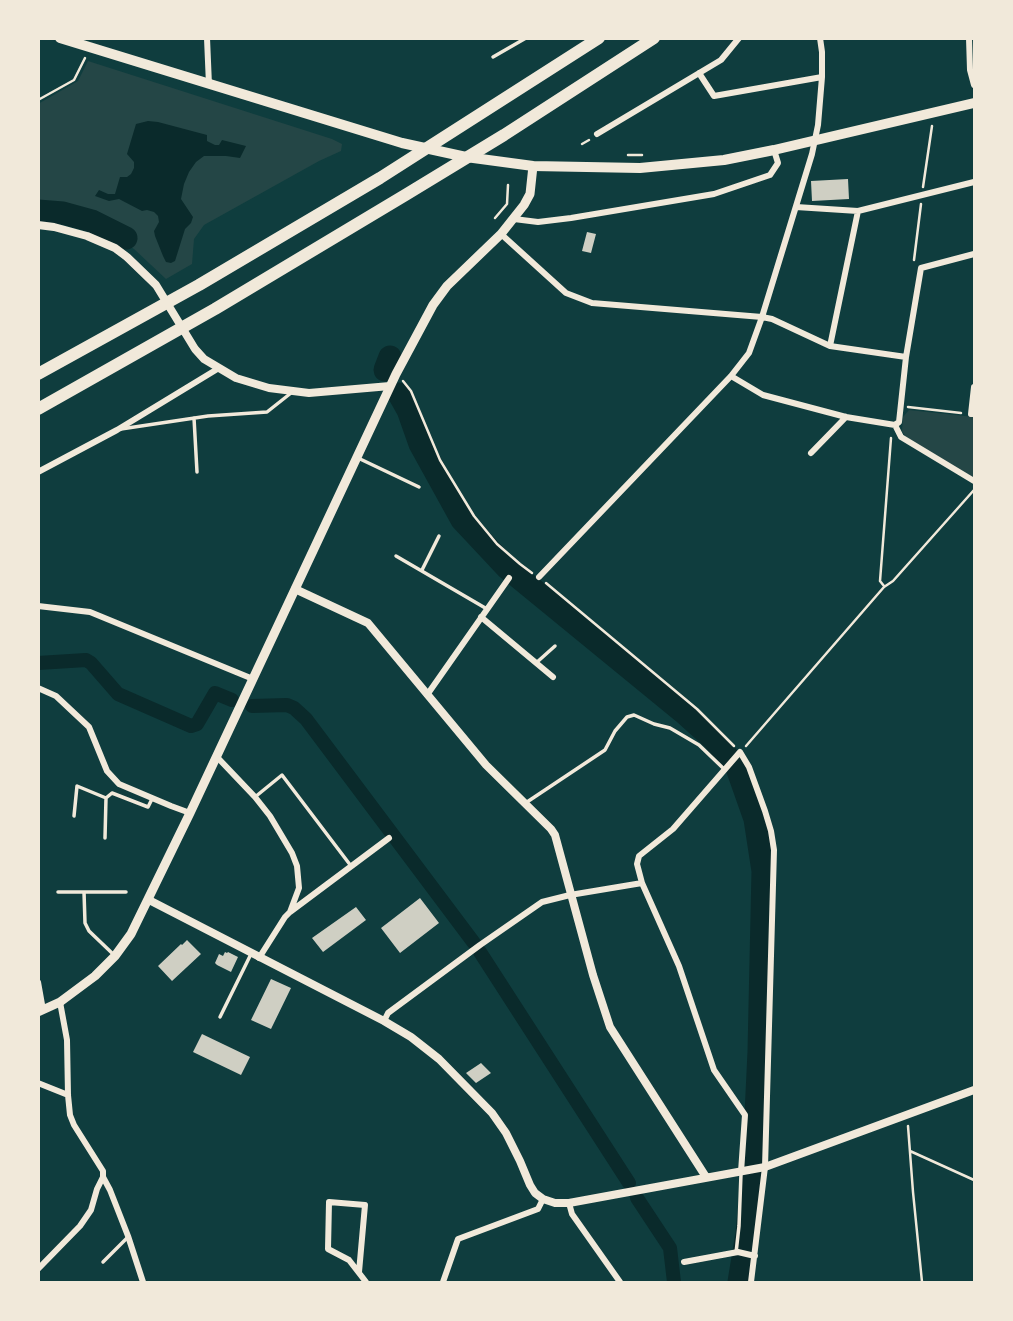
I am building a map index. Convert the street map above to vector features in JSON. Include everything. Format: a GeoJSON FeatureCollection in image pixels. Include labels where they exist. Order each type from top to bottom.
{"type":"FeatureCollection","features":[{"type":"Feature","properties":{"kind":"highway"},"geometry":{"type":"LineString","coordinates":[[60,38],[402,143],[466,157],[533,166],[640,168],[724,160],[975,103]]}},
{"type":"Feature","properties":{"kind":"highway"},"geometry":{"type":"LineString","coordinates":[[38,374],[199,285],[380,178],[599,38]]}},
{"type":"Feature","properties":{"kind":"highway"},"geometry":{"type":"LineString","coordinates":[[38,409],[215,309],[407,194],[654,38]]}},
{"type":"Feature","properties":{"kind":"main road"},"geometry":{"type":"LineString","coordinates":[[41,1011],[60,1002],[95,976],[115,956],[131,934],[217,757],[356,457],[420,328],[447,286],[514,219],[530,194],[533,166]]}},
{"type":"Feature","properties":{"kind":"street"},"geometry":{"type":"LineString","coordinates":[[206,38],[209,85]]}},
{"type":"Feature","properties":{"kind":"street"},"geometry":{"type":"LineString","coordinates":[[597,134],[721,60],[739,38]]}},
{"type":"Feature","properties":{"kind":"street"},"geometry":{"type":"LineString","coordinates":[[539,577],[749,354],[815,141],[822,77],[820,38]]}},
{"type":"Feature","properties":{"kind":"street"},"geometry":{"type":"LineString","coordinates":[[969,38],[970,70],[975,85]]}},
{"type":"Feature","properties":{"kind":"street"},"geometry":{"type":"LineString","coordinates":[[699,73],[714,96],[822,77]]}},
{"type":"Feature","properties":{"kind":"street"},"geometry":{"type":"LineString","coordinates":[[514,219],[538,222],[714,194],[770,175],[778,163],[774,150]]}},
{"type":"Feature","properties":{"kind":"street"},"geometry":{"type":"LineString","coordinates":[[796,207],[858,211],[975,182]]}},
{"type":"Feature","properties":{"kind":"street"},"geometry":{"type":"LineString","coordinates":[[830,346],[858,211]]}},
{"type":"Feature","properties":{"kind":"street"},"geometry":{"type":"LineString","coordinates":[[38,225],[88,236],[115,248],[127,257],[156,285],[195,349],[204,359],[236,378],[269,388],[309,393],[390,386]]}},
{"type":"Feature","properties":{"kind":"street"},"geometry":{"type":"LineString","coordinates":[[501,234],[566,293],[592,303],[762,317],[830,346],[906,357]]}},
{"type":"Feature","properties":{"kind":"street"},"geometry":{"type":"LineString","coordinates":[[895,425],[899,422],[906,357],[921,268],[975,254]]}},
{"type":"Feature","properties":{"kind":"street"},"geometry":{"type":"LineString","coordinates":[[38,472],[117,430],[219,369]]}},
{"type":"Feature","properties":{"kind":"street"},"geometry":{"type":"LineString","coordinates":[[731,376],[763,395],[846,417],[895,425]]}},
{"type":"Feature","properties":{"kind":"street"},"geometry":{"type":"LineString","coordinates":[[973,414],[975,387]]}},
{"type":"Feature","properties":{"kind":"street"},"geometry":{"type":"LineString","coordinates":[[811,453],[846,417]]}},
{"type":"Feature","properties":{"kind":"street"},"geometry":{"type":"LineString","coordinates":[[895,425],[901,437],[975,481]]}},
{"type":"Feature","properties":{"kind":"street"},"geometry":{"type":"LineString","coordinates":[[427,695],[509,578]]}},
{"type":"Feature","properties":{"kind":"street"},"geometry":{"type":"LineString","coordinates":[[295,589],[368,623],[486,765],[551,829],[555,835],[570,895],[610,1027],[706,1177]]}},
{"type":"Feature","properties":{"kind":"street"},"geometry":{"type":"LineString","coordinates":[[38,606],[90,612],[253,679]]}},
{"type":"Feature","properties":{"kind":"street"},"geometry":{"type":"LineString","coordinates":[[481,617],[553,677]]}},
{"type":"Feature","properties":{"kind":"street"},"geometry":{"type":"LineString","coordinates":[[38,688],[55,696],[89,727],[107,771],[119,784],[190,813]]}},
{"type":"Feature","properties":{"kind":"street"},"geometry":{"type":"LineString","coordinates":[[743,1171],[745,1115],[714,1070],[679,965],[642,883],[637,864],[639,856],[673,829],[739,754],[748,767],[765,811],[774,850],[762,1168],[751,1283]]}},
{"type":"Feature","properties":{"kind":"street"},"geometry":{"type":"LineString","coordinates":[[217,757],[255,797],[292,853],[297,866],[299,888],[290,912]]}},
{"type":"Feature","properties":{"kind":"street"},"geometry":{"type":"LineString","coordinates":[[255,956],[290,912],[389,838]]}},
{"type":"Feature","properties":{"kind":"street"},"geometry":{"type":"LineString","coordinates":[[384,1021],[388,1013],[542,902],[642,883]]}},
{"type":"Feature","properties":{"kind":"street"},"geometry":{"type":"LineString","coordinates":[[149,900],[411,1037],[439,1059],[484,1104],[506,1133],[530,1185],[542,1199],[555,1203],[569,1203],[762,1168],[975,1090]]}},
{"type":"Feature","properties":{"kind":"street"},"geometry":{"type":"LineString","coordinates":[[38,982],[41,1011]]}},
{"type":"Feature","properties":{"kind":"street"},"geometry":{"type":"LineString","coordinates":[[60,1002],[66,1040],[70,1115],[103,1171],[143,1283]]}},
{"type":"Feature","properties":{"kind":"street"},"geometry":{"type":"LineString","coordinates":[[38,1083],[68,1095]]}},
{"type":"Feature","properties":{"kind":"street"},"geometry":{"type":"LineString","coordinates":[[38,1269],[80,1226],[91,1210],[103,1177]]}},
{"type":"Feature","properties":{"kind":"street"},"geometry":{"type":"LineString","coordinates":[[443,1283],[458,1239],[538,1209],[542,1199]]}},
{"type":"Feature","properties":{"kind":"street"},"geometry":{"type":"LineString","coordinates":[[359,1272],[365,1205],[330,1202],[328,1249],[349,1260],[366,1283]]}},
{"type":"Feature","properties":{"kind":"street"},"geometry":{"type":"LineString","coordinates":[[569,1203],[572,1214],[620,1283]]}},
{"type":"Feature","properties":{"kind":"street"},"geometry":{"type":"LineString","coordinates":[[684,1262],[737,1253],[755,1256]]}},
{"type":"Feature","properties":{"kind":"lane"},"geometry":{"type":"LineString","coordinates":[[493,57],[526,38]]}},
{"type":"Feature","properties":{"kind":"lane"},"geometry":{"type":"LineString","coordinates":[[117,430],[194,418],[267,412],[292,392]]}},
{"type":"Feature","properties":{"kind":"lane"},"geometry":{"type":"LineString","coordinates":[[194,418],[197,472]]}},
{"type":"Feature","properties":{"kind":"lane"},"geometry":{"type":"LineString","coordinates":[[356,457],[419,487]]}},
{"type":"Feature","properties":{"kind":"lane"},"geometry":{"type":"LineString","coordinates":[[422,570],[439,536]]}},
{"type":"Feature","properties":{"kind":"lane"},"geometry":{"type":"LineString","coordinates":[[396,556],[487,609]]}},
{"type":"Feature","properties":{"kind":"lane"},"geometry":{"type":"LineString","coordinates":[[536,663],[555,646]]}},
{"type":"Feature","properties":{"kind":"lane"},"geometry":{"type":"LineString","coordinates":[[525,804],[605,750],[615,731],[627,717],[634,715],[670,728],[699,745],[727,767]]}},
{"type":"Feature","properties":{"kind":"lane"},"geometry":{"type":"LineString","coordinates":[[255,797],[282,775],[351,866]]}},
{"type":"Feature","properties":{"kind":"lane"},"geometry":{"type":"LineString","coordinates":[[74,816],[77,786],[106,798]]}},
{"type":"Feature","properties":{"kind":"lane"},"geometry":{"type":"LineString","coordinates":[[105,838],[106,798],[112,793],[148,807],[152,799]]}},
{"type":"Feature","properties":{"kind":"lane"},"geometry":{"type":"LineString","coordinates":[[58,892],[126,892]]}},
{"type":"Feature","properties":{"kind":"lane"},"geometry":{"type":"LineString","coordinates":[[84,892],[85,923],[89,931],[115,956]]}},
{"type":"Feature","properties":{"kind":"lane"},"geometry":{"type":"LineString","coordinates":[[220,1017],[255,956]]}},
{"type":"Feature","properties":{"kind":"lane"},"geometry":{"type":"LineString","coordinates":[[737,1253],[743,1171]]}},
{"type":"Feature","properties":{"kind":"lane"},"geometry":{"type":"LineString","coordinates":[[103,1262],[128,1236]]}},
{"type":"Feature","properties":{"kind":"path"},"geometry":{"type":"LineString","coordinates":[[38,100],[74,80],[85,58]]}},
{"type":"Feature","properties":{"kind":"path"},"geometry":{"type":"LineString","coordinates":[[914,260],[932,126]]}},
{"type":"Feature","properties":{"kind":"path"},"geometry":{"type":"LineString","coordinates":[[628,155],[642,155]]}},
{"type":"Feature","properties":{"kind":"path"},"geometry":{"type":"LineString","coordinates":[[495,218],[507,204],[508,185]]}},
{"type":"Feature","properties":{"kind":"path"},"geometry":{"type":"LineString","coordinates":[[901,406],[973,414]]}},
{"type":"Feature","properties":{"kind":"path"},"geometry":{"type":"LineString","coordinates":[[884,587],[880,581],[890,439],[895,425]]}},
{"type":"Feature","properties":{"kind":"path"},"geometry":{"type":"LineString","coordinates":[[739,754],[884,587],[893,581],[975,489]]}},
{"type":"Feature","properties":{"kind":"path"},"geometry":{"type":"LineString","coordinates":[[907,1115],[922,1283]]}},
{"type":"Feature","properties":{"kind":"path"},"geometry":{"type":"LineString","coordinates":[[910,1151],[975,1180]]}},
{"type":"Feature","properties":{"kind":"shaded area"},"geometry":{"type":"Polygon","coordinates":[[[88,61],[332,139],[342,144],[341,151],[204,225],[194,239],[192,264],[166,279],[134,249],[111,234],[88,224],[39,215],[38,104],[78,81],[88,61]]]}},
{"type":"Feature","properties":{"kind":"shaded area"},"geometry":{"type":"Polygon","coordinates":[[[148,121],[207,135],[207,141],[215,145],[219,145],[222,140],[246,146],[240,158],[204,156],[189,172],[181,199],[193,217],[185,229],[175,261],[171,263],[166,262],[155,236],[154,231],[159,222],[154,212],[142,211],[119,199],[109,201],[95,196],[99,190],[115,194],[120,177],[131,174],[134,162],[127,154],[136,124],[148,121]]]}},
{"type":"Feature","properties":{"kind":"shaded area"},"geometry":{"type":"Polygon","coordinates":[[[909,410],[974,417],[974,479],[906,437],[902,431],[903,417],[909,410]]]}},
{"type":"Feature","properties":{"kind":"building"},"geometry":{"type":"Polygon","coordinates":[[[848,179],[849,199],[812,201],[811,181],[848,179]]]}},
{"type":"Feature","properties":{"kind":"building"},"geometry":{"type":"Polygon","coordinates":[[[587,232],[596,234],[591,253],[582,251],[587,232]]]}},
{"type":"Feature","properties":{"kind":"building"},"geometry":{"type":"Polygon","coordinates":[[[420,898],[439,923],[400,953],[381,928],[420,898]]]}},
{"type":"Feature","properties":{"kind":"building"},"geometry":{"type":"Polygon","coordinates":[[[356,907],[366,920],[323,952],[312,938],[356,907]]]}},
{"type":"Feature","properties":{"kind":"building"},"geometry":{"type":"Polygon","coordinates":[[[187,940],[201,954],[172,981],[158,966],[187,940]]]}},
{"type":"Feature","properties":{"kind":"building"},"geometry":{"type":"Polygon","coordinates":[[[225,952],[238,957],[231,972],[215,963],[219,954],[223,956],[225,952]]]}},
{"type":"Feature","properties":{"kind":"building"},"geometry":{"type":"Polygon","coordinates":[[[271,979],[291,988],[271,1029],[251,1020],[271,979]]]}},
{"type":"Feature","properties":{"kind":"building"},"geometry":{"type":"Polygon","coordinates":[[[202,1034],[250,1057],[241,1075],[193,1052],[202,1034]]]}},
{"type":"Feature","properties":{"kind":"building"},"geometry":{"type":"Polygon","coordinates":[[[481,1063],[491,1073],[476,1083],[466,1073],[481,1063]]]}},
{"type":"Feature","properties":{"kind":"waterway"},"geometry":{"type":"LineString","coordinates":[[38,211],[63,213],[92,221],[126,238]]}},
{"type":"Feature","properties":{"kind":"waterway"},"geometry":{"type":"LineString","coordinates":[[385,370],[390,357]]}},
{"type":"Feature","properties":{"kind":"waterway"},"geometry":{"type":"LineString","coordinates":[[399,394],[408,410],[420,444],[462,520],[506,567],[713,739],[737,768],[755,819],[763,871],[754,1156],[747,1233],[739,1282]]}},
{"type":"Feature","properties":{"kind":"waterway"},"geometry":{"type":"LineString","coordinates":[[38,663],[86,660],[118,694],[191,726],[197,724],[215,693],[232,700]]}},
{"type":"Feature","properties":{"kind":"waterway"},"geometry":{"type":"LineString","coordinates":[[252,706],[287,705],[306,719],[474,943]]}},
{"type":"Feature","properties":{"kind":"waterway"},"geometry":{"type":"LineString","coordinates":[[480,952],[629,1183]]}},
{"type":"Feature","properties":{"kind":"waterway"},"geometry":{"type":"LineString","coordinates":[[637,1198],[670,1248],[674,1282]]}}]}
